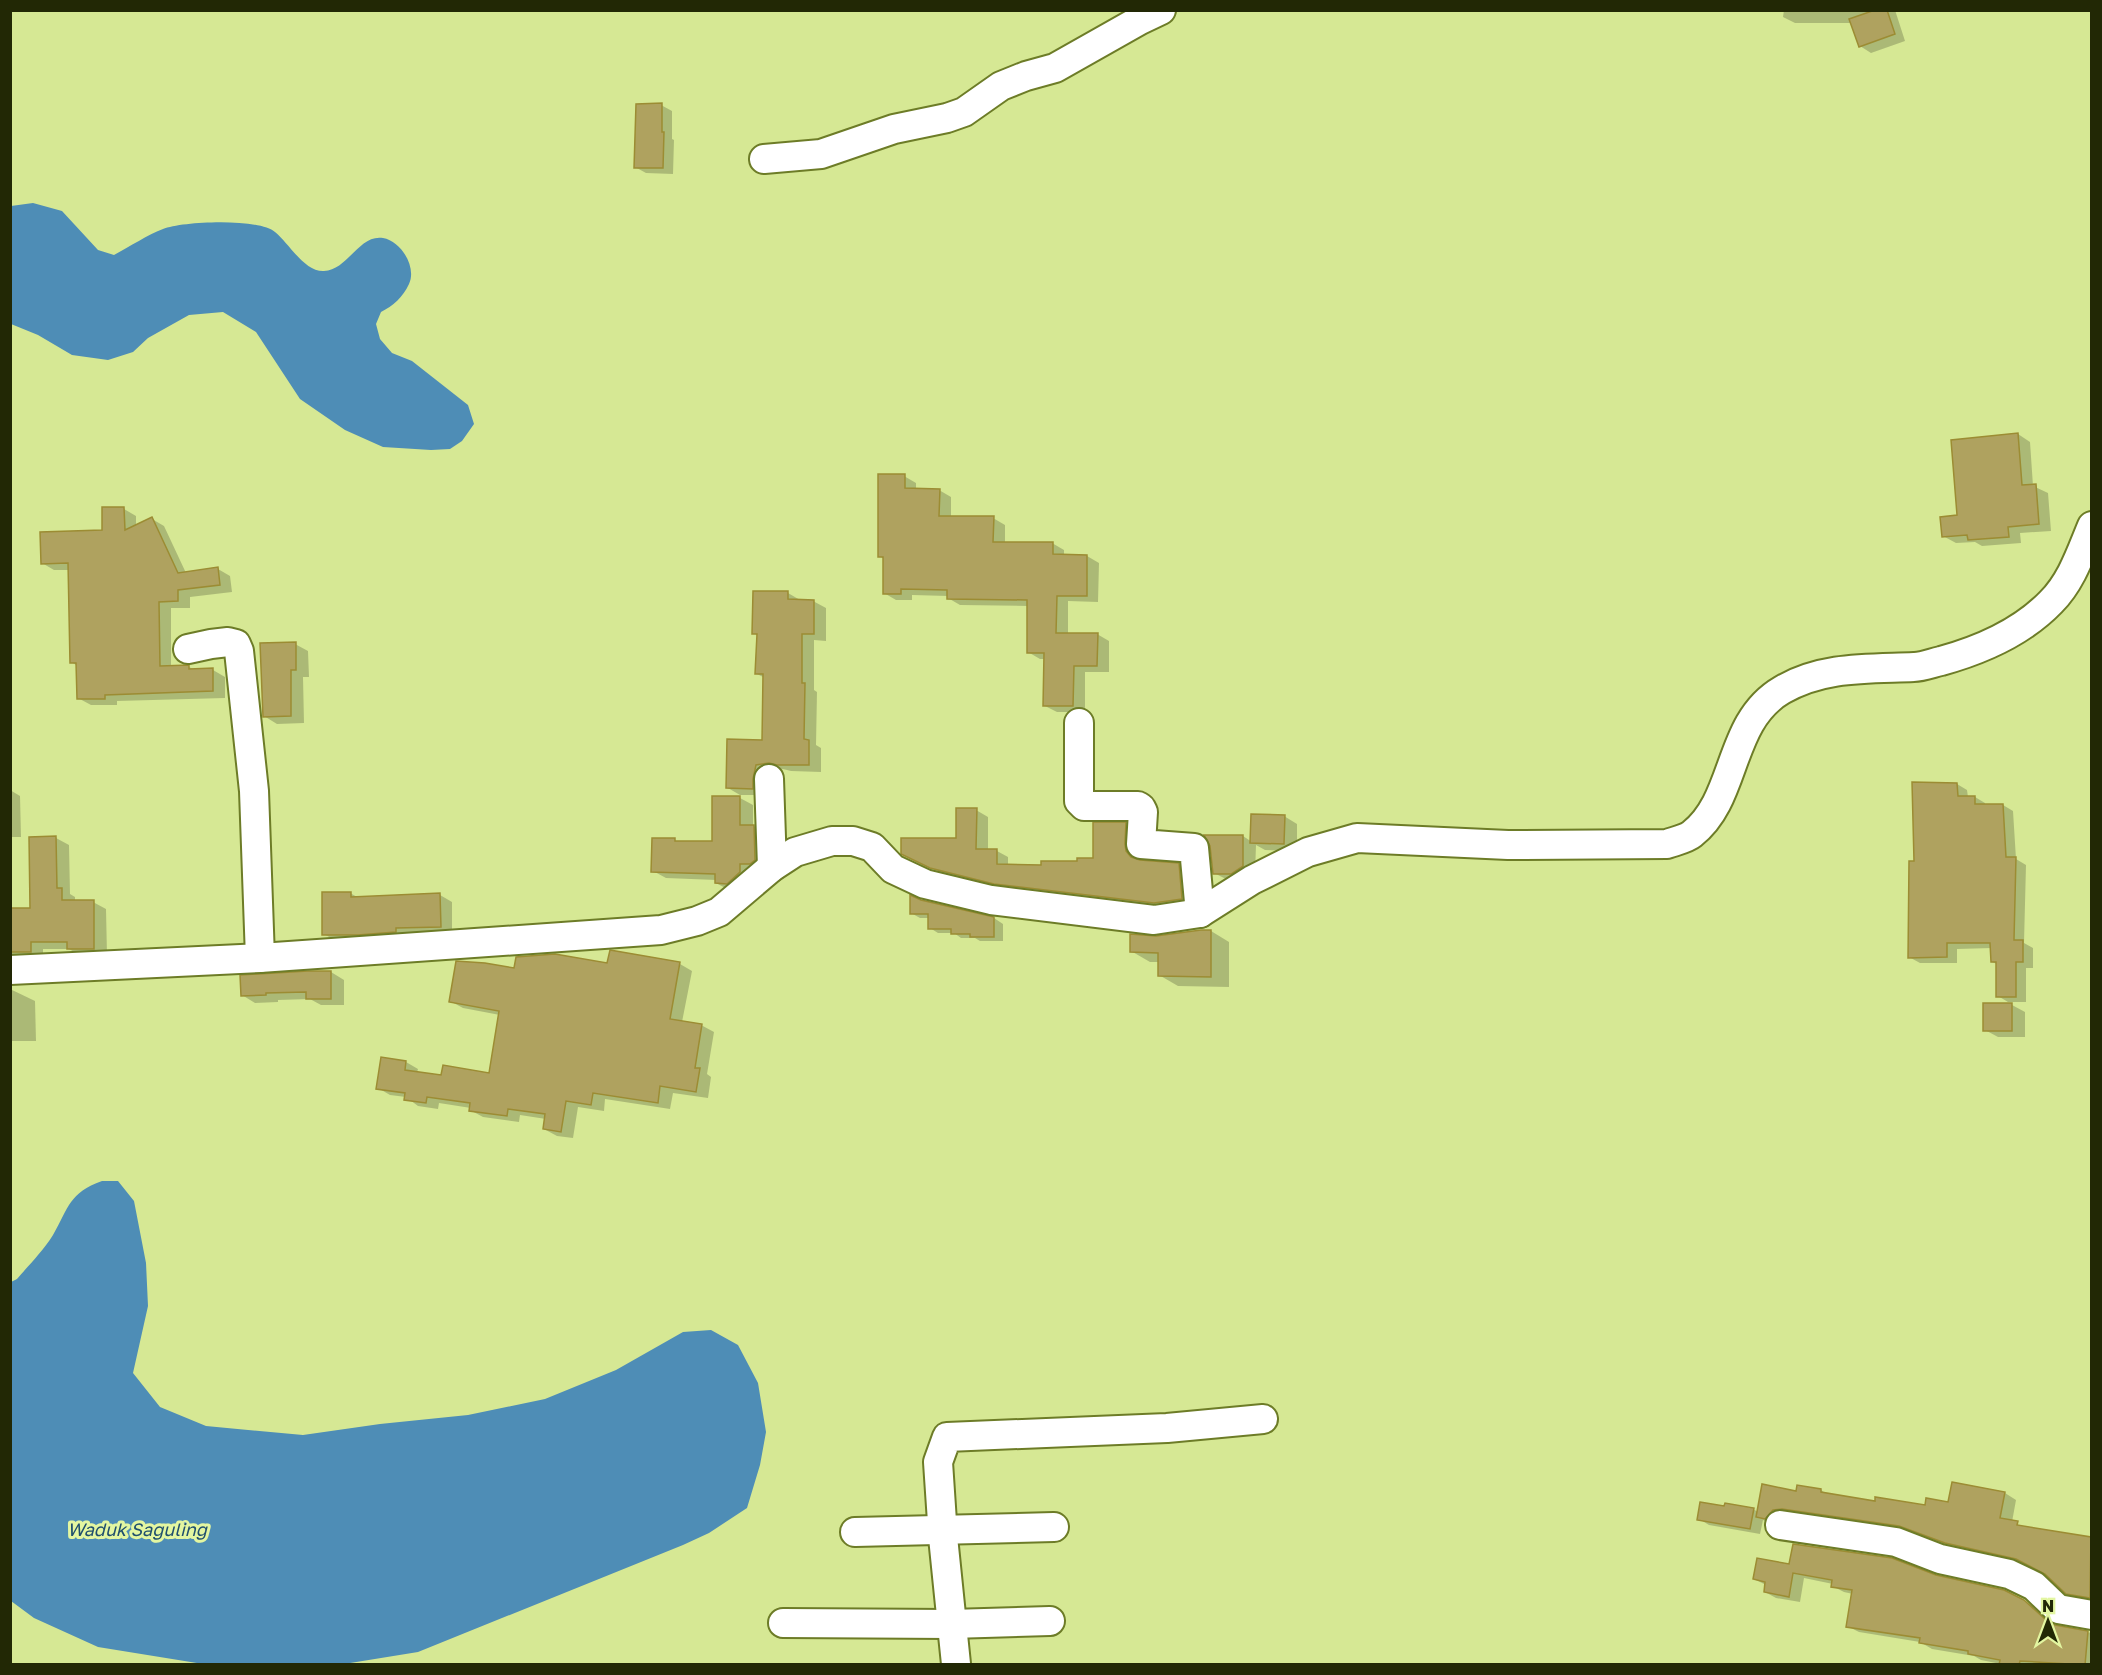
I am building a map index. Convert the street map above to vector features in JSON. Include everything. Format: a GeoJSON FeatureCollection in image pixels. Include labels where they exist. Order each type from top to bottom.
{"type":"FeatureCollection","features":[{"type":"Feature","properties":{"kind":"street"},"geometry":{"type":"LineString","coordinates":[[764,159],[821,154],[894,129],[947,118],[964,112],[1002,86],[1054,68],[1161,10]]}},
{"type":"Feature","properties":{"kind":"street"},"geometry":{"type":"LineString","coordinates":[[10,970],[260,958],[661,930],[697,921],[719,912],[772,867],[795,852],[832,841],[853,841],[872,847],[893,869],[925,884],[991,900],[1154,920],[1200,914],[1251,880],[1308,852],[1357,838],[1508,845],[1667,844],[1690,836],[1702,825],[1715,805],[1745,728],[1764,705],[1781,691],[1813,677],[1861,668],[1917,667],[1969,653],[2020,627],[2052,601],[2064,584],[2074,568],[2091,526]]}},
{"type":"Feature","properties":{"kind":"street"},"geometry":{"type":"LineString","coordinates":[[188,649],[228,642],[236,644],[239,651],[254,791],[260,958]]}},
{"type":"Feature","properties":{"kind":"street"},"geometry":{"type":"LineString","coordinates":[[1079,723],[1079,801],[1084,807],[1142,808],[1141,844],[1194,848],[1200,914]]}},
{"type":"Feature","properties":{"kind":"street"},"geometry":{"type":"LineString","coordinates":[[769,779],[772,867]]}},
{"type":"Feature","properties":{"kind":"street"},"geometry":{"type":"LineString","coordinates":[[956,1665],[942,1529],[938,1462],[947,1437],[1167,1428],[1263,1419]]}},
{"type":"Feature","properties":{"kind":"street"},"geometry":{"type":"LineString","coordinates":[[1780,1525],[1896,1542],[1940,1559],[2009,1574],[2034,1586],[2058,1609],[2091,1615]]}},
{"type":"Feature","properties":{"kind":"street"},"geometry":{"type":"LineString","coordinates":[[855,1532],[1054,1527]]}},
{"type":"Feature","properties":{"kind":"street"},"geometry":{"type":"LineString","coordinates":[[783,1623],[951,1624],[1050,1621]]}},
{"type":"Feature","properties":{"kind":"water"},"geometry":{"type":"Polygon","coordinates":[[[33,203],[62,211],[98,250],[114,255],[145,237],[173,226],[220,222],[238,223],[254,225],[275,232],[303,262],[317,270],[324,271],[340,265],[367,241],[375,238],[390,240],[406,256],[411,277],[401,297],[381,312],[376,324],[380,339],[392,353],[412,361],[468,405],[474,424],[462,441],[450,449],[383,447],[345,430],[300,399],[256,332],[223,312],[189,315],[148,338],[133,352],[108,360],[72,355],[38,335],[11,324],[11,206],[33,203]]]}},
{"type":"Feature","properties":{"kind":"water","name":"Waduk Saguling"},"geometry":{"type":"Polygon","coordinates":[[[102,1181],[118,1181],[134,1201],[146,1263],[148,1306],[133,1373],[160,1407],[206,1426],[303,1435],[468,1415],[545,1399],[616,1370],[683,1332],[711,1330],[738,1345],[758,1383],[766,1432],[760,1465],[747,1508],[709,1533],[683,1545],[418,1652],[344,1664],[203,1664],[98,1647],[34,1618],[11,1601],[11,1282],[17,1279],[45,1247],[76,1196],[102,1181]]]}},
{"type":"Feature","properties":{"kind":"building"},"geometry":{"type":"Polygon","coordinates":[[[1875,10],[1887,10],[1895,34],[1859,47],[1849,19],[1875,10]]]}},
{"type":"Feature","properties":{"kind":"building"},"geometry":{"type":"Polygon","coordinates":[[[662,103],[663,168],[634,168],[636,104],[662,103]]]}},
{"type":"Feature","properties":{"kind":"building"},"geometry":{"type":"Polygon","coordinates":[[[2018,433],[2022,485],[2036,484],[2039,524],[2008,527],[2009,537],[1968,540],[1967,535],[1942,537],[1940,517],[1957,515],[1951,440],[2018,433]]]}},
{"type":"Feature","properties":{"kind":"building"},"geometry":{"type":"Polygon","coordinates":[[[878,474],[905,474],[905,488],[940,489],[939,516],[994,516],[993,542],[1053,542],[1053,554],[1087,555],[1087,596],[1057,596],[1056,633],[1098,633],[1097,666],[1074,666],[1073,706],[1043,706],[1044,653],[1027,653],[1027,600],[947,599],[947,590],[901,589],[901,594],[883,594],[883,557],[878,557],[878,474]]]}},
{"type":"Feature","properties":{"kind":"building"},"geometry":{"type":"Polygon","coordinates":[[[102,507],[124,507],[125,530],[152,517],[178,573],[218,567],[220,585],[178,590],[178,601],[159,602],[160,666],[189,665],[189,669],[213,668],[213,691],[105,695],[105,699],[77,699],[76,663],[70,663],[68,563],[41,564],[40,532],[102,530],[102,507]]]}},
{"type":"Feature","properties":{"kind":"building"},"geometry":{"type":"Polygon","coordinates":[[[753,591],[788,591],[788,599],[814,600],[814,634],[802,634],[802,683],[805,683],[804,739],[809,740],[809,765],[769,763],[756,765],[753,789],[726,788],[727,739],[762,740],[763,674],[755,674],[757,634],[752,634],[753,591]]]}},
{"type":"Feature","properties":{"kind":"building"},"geometry":{"type":"Polygon","coordinates":[[[296,642],[296,670],[291,670],[291,716],[263,717],[260,643],[296,642]]]}},
{"type":"Feature","properties":{"kind":"building"},"geometry":{"type":"Polygon","coordinates":[[[1912,782],[1957,783],[1958,796],[1975,796],[1975,804],[2003,804],[2006,857],[2016,857],[2014,940],[2023,940],[2023,962],[2016,962],[2016,997],[1996,997],[1996,962],[1991,962],[1990,943],[1947,943],[1947,957],[1908,958],[1909,861],[1914,861],[1912,782]]]}},
{"type":"Feature","properties":{"kind":"building"},"geometry":{"type":"Polygon","coordinates":[[[712,796],[740,796],[740,825],[754,825],[755,860],[750,864],[740,864],[740,872],[727,884],[715,883],[715,874],[651,872],[652,838],[675,838],[675,841],[712,841],[712,796]]]}},
{"type":"Feature","properties":{"kind":"building"},"geometry":{"type":"Polygon","coordinates":[[[956,808],[977,808],[976,849],[997,849],[997,864],[1041,865],[1041,861],[1077,861],[1077,858],[1093,858],[1093,822],[1126,822],[1126,851],[1131,857],[1140,860],[1179,863],[1182,899],[1154,903],[994,884],[930,868],[901,854],[901,838],[956,838],[956,808]]]}},
{"type":"Feature","properties":{"kind":"building"},"geometry":{"type":"Polygon","coordinates":[[[1251,814],[1285,815],[1284,844],[1250,843],[1251,814]]]}},
{"type":"Feature","properties":{"kind":"building"},"geometry":{"type":"Polygon","coordinates":[[[1204,835],[1243,835],[1243,866],[1231,874],[1213,874],[1210,846],[1204,835]]]}},
{"type":"Feature","properties":{"kind":"building"},"geometry":{"type":"Polygon","coordinates":[[[56,836],[57,888],[62,888],[62,900],[94,900],[94,949],[67,949],[67,942],[31,942],[31,952],[10,952],[10,908],[30,908],[29,837],[56,836]]]}},
{"type":"Feature","properties":{"kind":"building"},"geometry":{"type":"Polygon","coordinates":[[[322,892],[351,892],[351,897],[440,893],[441,927],[396,928],[396,932],[358,935],[322,935],[322,892]]]}},
{"type":"Feature","properties":{"kind":"building"},"geometry":{"type":"Polygon","coordinates":[[[910,895],[921,900],[994,917],[994,937],[970,937],[970,934],[951,934],[951,929],[928,929],[928,914],[910,914],[910,895]]]}},
{"type":"Feature","properties":{"kind":"building"},"geometry":{"type":"Polygon","coordinates":[[[1211,930],[1211,977],[1158,976],[1158,953],[1130,952],[1130,934],[1156,936],[1211,930]]]}},
{"type":"Feature","properties":{"kind":"building"},"geometry":{"type":"Polygon","coordinates":[[[610,950],[680,962],[670,1019],[702,1024],[695,1068],[700,1068],[696,1092],[660,1086],[658,1103],[593,1093],[591,1105],[566,1101],[561,1132],[543,1129],[545,1114],[508,1109],[507,1116],[469,1111],[470,1103],[427,1097],[426,1103],[404,1100],[405,1093],[376,1089],[381,1057],[406,1061],[405,1070],[441,1075],[443,1065],[489,1073],[499,1011],[449,1002],[456,961],[514,968],[516,957],[555,954],[607,963],[610,950]]]}},
{"type":"Feature","properties":{"kind":"building"},"geometry":{"type":"Polygon","coordinates":[[[331,971],[331,999],[306,999],[306,992],[241,996],[240,975],[331,971]]]}},
{"type":"Feature","properties":{"kind":"building"},"geometry":{"type":"Polygon","coordinates":[[[1983,1003],[2012,1003],[2012,1031],[1983,1031],[1983,1003]]]}},
{"type":"Feature","properties":{"kind":"building"},"geometry":{"type":"Polygon","coordinates":[[[1952,1482],[2005,1492],[2000,1518],[2018,1521],[2017,1525],[2091,1537],[2090,1598],[2066,1594],[2045,1574],[2016,1559],[1945,1543],[1899,1526],[1782,1509],[1773,1510],[1765,1519],[1756,1517],[1762,1484],[1796,1491],[1797,1485],[1821,1489],[1821,1492],[1875,1501],[1875,1497],[1925,1505],[1926,1498],[1948,1502],[1952,1482]]]}},
{"type":"Feature","properties":{"kind":"building"},"geometry":{"type":"Polygon","coordinates":[[[1700,1502],[1754,1508],[1750,1529],[1697,1520],[1700,1502]]]}},
{"type":"Feature","properties":{"kind":"building"},"geometry":{"type":"Polygon","coordinates":[[[1793,1544],[1892,1558],[1936,1575],[2004,1590],[2024,1600],[2047,1621],[2055,1625],[2088,1631],[2085,1665],[2020,1661],[2019,1665],[1999,1665],[2000,1660],[1968,1654],[1968,1651],[1919,1643],[1920,1638],[1846,1627],[1852,1590],[1831,1587],[1832,1580],[1793,1573],[1789,1597],[1764,1592],[1765,1582],[1753,1579],[1757,1558],[1789,1564],[1793,1544]]]}}]}
